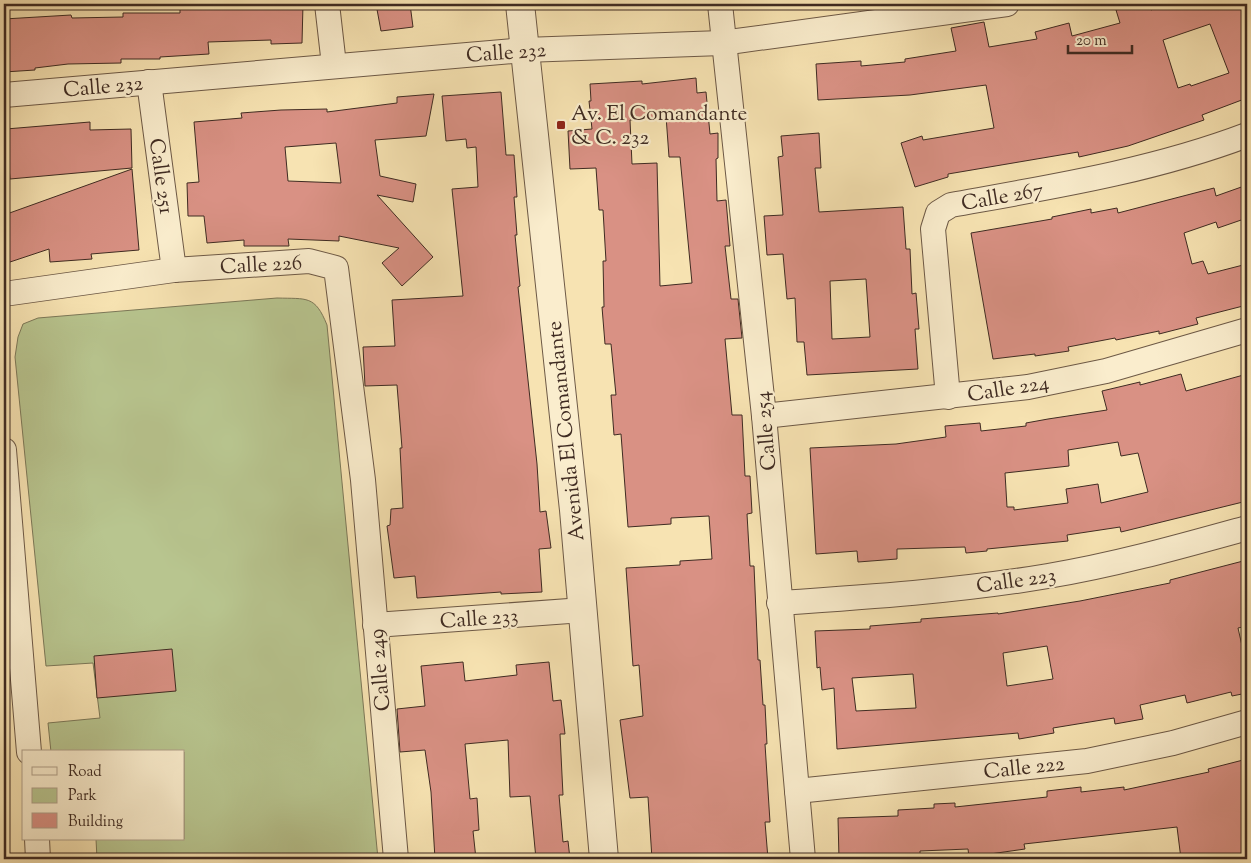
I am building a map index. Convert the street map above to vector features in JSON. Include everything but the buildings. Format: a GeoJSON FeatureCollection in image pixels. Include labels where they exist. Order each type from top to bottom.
{"type":"FeatureCollection","features":[{"type":"Feature","properties":{"kind":"street"},"geometry":{"type":"LineString","coordinates":[[327,4],[334,65]]}},
{"type":"Feature","properties":{"kind":"street","name":"Avenida El Comandante"},"geometry":{"type":"LineString","coordinates":[[520,4],[583,610],[604,859]]}},
{"type":"Feature","properties":{"kind":"street","name":"Calle 254"},"geometry":{"type":"LineString","coordinates":[[720,4],[722,43],[764,416],[803,859]]}},
{"type":"Feature","properties":{"kind":"street","name":"Calle 232"},"geometry":{"type":"LineString","coordinates":[[4,95],[524,50],[722,43],[1007,4]]}},
{"type":"Feature","properties":{"kind":"street","name":"Calle 251"},"geometry":{"type":"LineString","coordinates":[[150,82],[174,270]]}},
{"type":"Feature","properties":{"kind":"street","name":"Calle 267"},"geometry":{"type":"LineString","coordinates":[[948,397],[933,229],[938,213],[951,205],[1092,180],[1223,144],[1247,135]]}},
{"type":"Feature","properties":{"kind":"street","name":"Calle 226"},"geometry":{"type":"LineString","coordinates":[[4,294],[174,270],[310,260],[336,268],[363,480]]}},
{"type":"Feature","properties":{"kind":"street","name":"Calle 224"},"geometry":{"type":"LineString","coordinates":[[764,416],[1028,387],[1106,371],[1247,330]]}},
{"type":"Feature","properties":{"kind":"street"},"geometry":{"type":"LineString","coordinates":[[4,450],[12,656],[29,750]]}},
{"type":"Feature","properties":{"kind":"street","name":"Calle 249"},"geometry":{"type":"LineString","coordinates":[[363,480],[396,859]]}},
{"type":"Feature","properties":{"kind":"street","name":"Calle 223"},"geometry":{"type":"LineString","coordinates":[[780,603],[915,593],[1048,576],[1170,550],[1247,528]]}},
{"type":"Feature","properties":{"kind":"street","name":"Calle 233"},"geometry":{"type":"LineString","coordinates":[[375,625],[583,610]]}},
{"type":"Feature","properties":{"kind":"street","name":"Calle 222"},"geometry":{"type":"LineString","coordinates":[[797,791],[1087,760],[1173,743],[1247,722]]}},
{"type":"Feature","properties":{"kind":"street"},"geometry":{"type":"LineString","coordinates":[[37,840],[38,859]]}},
{"type":"Feature","properties":{"kind":"green space"},"geometry":{"type":"Polygon","coordinates":[[[277,298],[296,298],[309,301],[323,315],[327,325],[378,859],[97,859],[96,840],[185,840],[185,750],[51,750],[48,723],[100,718],[93,663],[46,666],[15,357],[18,337],[23,324],[38,318],[277,298]]]}},
{"type":"Feature","properties":{"kind":"place","name":"Av. El Comandante & C. 232"},"geometry":{"type":"Point","coordinates":[561,125]}}]}
